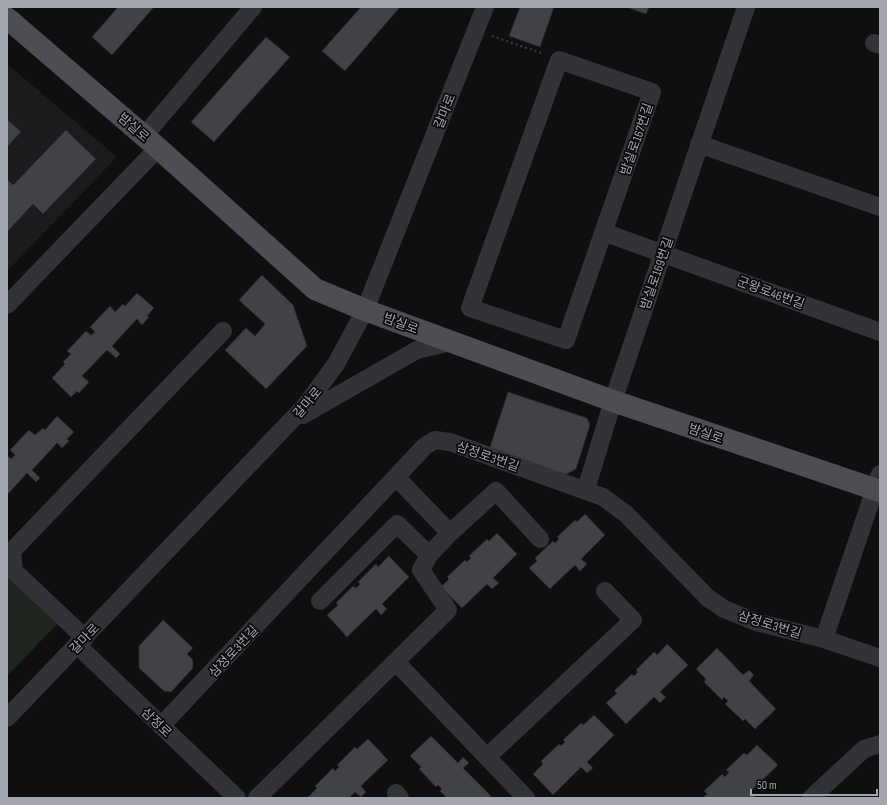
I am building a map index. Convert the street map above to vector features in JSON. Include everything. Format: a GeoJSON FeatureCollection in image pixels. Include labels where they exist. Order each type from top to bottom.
{"type":"FeatureCollection","features":[{"type":"Feature","properties":{"kind":"main road","name":"밤실로"},"geometry":{"type":"LineString","coordinates":[[7,18],[151,142],[314,289],[365,310],[613,401],[878,485]]}},
{"type":"Feature","properties":{"kind":"street"},"geometry":{"type":"LineString","coordinates":[[7,305],[151,142],[253,7]]}},
{"type":"Feature","properties":{"kind":"street","name":"갈마로"},"geometry":{"type":"LineString","coordinates":[[7,718],[289,423],[316,393],[336,364],[365,310],[485,7]]}},
{"type":"Feature","properties":{"kind":"street","name":"밤실로169번길"},"geometry":{"type":"LineString","coordinates":[[586,489],[613,401],[662,253],[746,7]]}},
{"type":"Feature","properties":{"kind":"street","name":"밤실로167번길"},"geometry":{"type":"LineString","coordinates":[[559,60],[652,92],[603,232],[566,340],[470,308],[559,60]]}},
{"type":"Feature","properties":{"kind":"street"},"geometry":{"type":"LineString","coordinates":[[699,144],[880,206]]}},
{"type":"Feature","properties":{"kind":"street","name":"군왕로46번길"},"geometry":{"type":"LineString","coordinates":[[603,232],[880,332]]}},
{"type":"Feature","properties":{"kind":"street","name":"삼정로"},"geometry":{"type":"LineString","coordinates":[[223,331],[12,551],[14,571],[162,726],[237,798]]}},
{"type":"Feature","properties":{"kind":"street"},"geometry":{"type":"LineString","coordinates":[[289,423],[417,350],[451,342]]}},
{"type":"Feature","properties":{"kind":"street","name":"삼정로3번길"},"geometry":{"type":"LineString","coordinates":[[162,726],[425,446],[435,440],[450,442],[586,489],[603,497],[626,514],[690,581],[708,598],[717,604],[756,622],[824,640],[880,658]]}},
{"type":"Feature","properties":{"kind":"street"},"geometry":{"type":"LineString","coordinates":[[396,478],[450,534]]}},
{"type":"Feature","properties":{"kind":"street","name":"밤실로"},"geometry":{"type":"LineString","coordinates":[[824,640],[878,485]]}},
{"type":"Feature","properties":{"kind":"street"},"geometry":{"type":"LineString","coordinates":[[257,798],[448,610],[421,570],[429,555],[496,491],[540,539]]}},
{"type":"Feature","properties":{"kind":"street"},"geometry":{"type":"LineString","coordinates":[[320,601],[397,524],[429,555]]}},
{"type":"Feature","properties":{"kind":"street"},"geometry":{"type":"LineString","coordinates":[[487,758],[633,620],[605,591]]}},
{"type":"Feature","properties":{"kind":"street"},"geometry":{"type":"LineString","coordinates":[[396,662],[526,798]]}},
{"type":"Feature","properties":{"kind":"street"},"geometry":{"type":"LineString","coordinates":[[811,798],[864,749],[880,744]]}},
{"type":"Feature","properties":{"kind":"path"},"geometry":{"type":"LineString","coordinates":[[476,30],[559,60]]}},
{"type":"Feature","properties":{"kind":"shaded area"},"geometry":{"type":"Polygon","coordinates":[[[7,64],[117,157],[7,271],[7,64]]]}},
{"type":"Feature","properties":{"kind":"shaded area"},"geometry":{"type":"Polygon","coordinates":[[[7,572],[59,622],[7,676],[7,572]]]}},
{"type":"Feature","properties":{"kind":"building"},"geometry":{"type":"Polygon","coordinates":[[[118,7],[154,7],[112,55],[92,37],[118,7]]]}},
{"type":"Feature","properties":{"kind":"building"},"geometry":{"type":"Polygon","coordinates":[[[361,7],[400,7],[345,71],[322,51],[361,7]]]}},
{"type":"Feature","properties":{"kind":"building"},"geometry":{"type":"Polygon","coordinates":[[[520,7],[554,7],[540,47],[509,36],[520,7]]]}},
{"type":"Feature","properties":{"kind":"building"},"geometry":{"type":"Polygon","coordinates":[[[626,7],[649,7],[646,14],[626,7]]]}},
{"type":"Feature","properties":{"kind":"building"},"geometry":{"type":"Polygon","coordinates":[[[266,37],[290,57],[214,142],[191,122],[266,37]]]}},
{"type":"Feature","properties":{"kind":"building"},"geometry":{"type":"Polygon","coordinates":[[[7,119],[21,132],[7,147],[7,119]]]}},
{"type":"Feature","properties":{"kind":"building"},"geometry":{"type":"Polygon","coordinates":[[[66,130],[96,159],[43,214],[33,204],[7,232],[7,179],[13,185],[66,130]]]}},
{"type":"Feature","properties":{"kind":"building"},"geometry":{"type":"Polygon","coordinates":[[[262,275],[293,305],[307,346],[266,389],[225,350],[246,328],[255,336],[265,324],[239,300],[262,275]]]}},
{"type":"Feature","properties":{"kind":"building"},"geometry":{"type":"Polygon","coordinates":[[[137,293],[154,308],[147,316],[149,317],[142,325],[137,319],[112,346],[120,354],[116,358],[107,350],[82,376],[89,382],[79,393],[77,391],[71,397],[52,378],[65,364],[63,362],[71,354],[67,351],[86,331],[91,335],[95,332],[90,327],[110,306],[115,312],[123,304],[125,306],[137,293]]]}},
{"type":"Feature","properties":{"kind":"building"},"geometry":{"type":"Polygon","coordinates":[[[508,392],[587,418],[590,425],[576,469],[565,475],[489,450],[508,392]]]}},
{"type":"Feature","properties":{"kind":"building"},"geometry":{"type":"Polygon","coordinates":[[[57,416],[74,432],[67,439],[69,441],[62,448],[57,443],[32,470],[40,478],[36,482],[27,473],[7,495],[7,455],[11,459],[15,455],[10,450],[29,430],[35,435],[43,428],[45,430],[57,416]]]}},
{"type":"Feature","properties":{"kind":"building"},"geometry":{"type":"Polygon","coordinates":[[[585,514],[605,535],[581,559],[587,564],[580,571],[575,565],[550,589],[529,568],[537,561],[535,558],[553,541],[555,543],[559,539],[557,537],[575,520],[577,522],[585,514]]]}},
{"type":"Feature","properties":{"kind":"building"},"geometry":{"type":"Polygon","coordinates":[[[497,533],[517,554],[493,578],[499,583],[492,589],[487,584],[462,608],[441,587],[449,579],[447,577],[465,560],[467,562],[471,558],[469,556],[487,539],[489,541],[497,533]]]}},
{"type":"Feature","properties":{"kind":"building"},"geometry":{"type":"Polygon","coordinates":[[[389,556],[409,577],[382,604],[387,609],[381,615],[376,609],[347,637],[327,615],[338,605],[336,603],[353,586],[356,588],[360,584],[358,582],[376,564],[378,567],[389,556]]]}},
{"type":"Feature","properties":{"kind":"building"},"geometry":{"type":"Polygon","coordinates":[[[163,620],[193,648],[187,654],[193,660],[193,668],[171,692],[164,691],[139,668],[139,646],[163,620]]]}},
{"type":"Feature","properties":{"kind":"building"},"geometry":{"type":"Polygon","coordinates":[[[667,644],[688,665],[660,692],[666,697],[660,703],[654,697],[626,724],[606,703],[617,693],[614,691],[632,674],[634,676],[638,672],[636,670],[654,652],[657,655],[667,644]]]}},
{"type":"Feature","properties":{"kind":"building"},"geometry":{"type":"Polygon","coordinates":[[[717,648],[743,675],[749,670],[754,675],[749,681],[776,709],[755,729],[745,719],[743,721],[725,704],[728,701],[724,697],[722,700],[704,682],[706,679],[696,669],[717,648]]]}},
{"type":"Feature","properties":{"kind":"building"},"geometry":{"type":"Polygon","coordinates":[[[594,715],[614,735],[587,762],[593,768],[587,773],[581,767],[553,795],[533,774],[543,764],[541,761],[559,744],[561,746],[565,742],[563,740],[581,723],[583,725],[594,715]]]}},
{"type":"Feature","properties":{"kind":"building"},"geometry":{"type":"Polygon","coordinates":[[[431,736],[458,763],[463,757],[469,763],[463,768],[491,796],[489,798],[447,798],[440,791],[442,789],[438,785],[436,787],[419,769],[421,767],[410,756],[431,736]]]}},
{"type":"Feature","properties":{"kind":"building"},"geometry":{"type":"Polygon","coordinates":[[[368,739],[388,760],[361,786],[366,792],[361,797],[355,792],[349,798],[307,798],[317,788],[315,786],[333,768],[335,771],[339,767],[337,765],[355,747],[357,749],[368,739]]]}},
{"type":"Feature","properties":{"kind":"building"},"geometry":{"type":"Polygon","coordinates":[[[757,745],[778,765],[750,792],[756,798],[702,798],[707,794],[704,791],[722,774],[725,777],[729,772],[726,770],[744,753],[747,755],[757,745]]]}}]}
